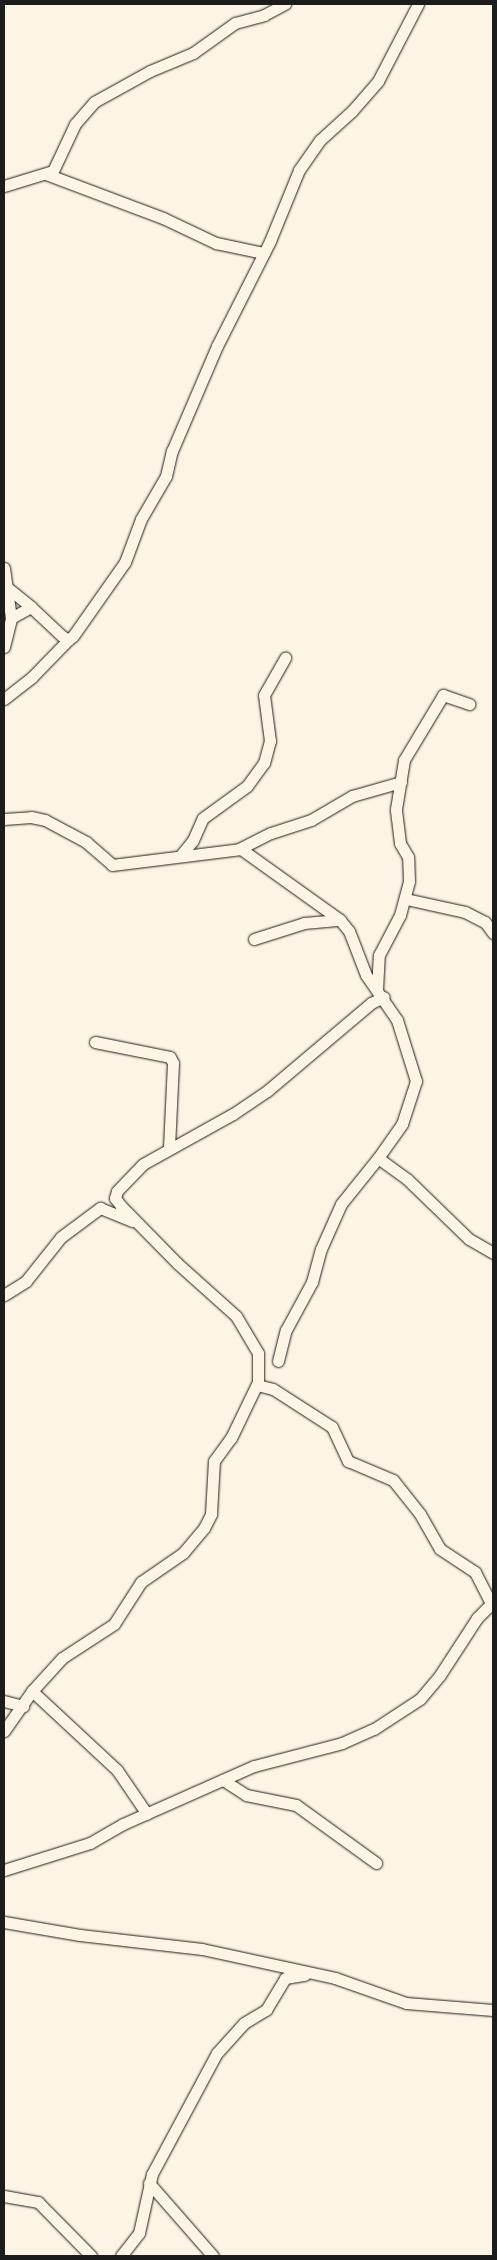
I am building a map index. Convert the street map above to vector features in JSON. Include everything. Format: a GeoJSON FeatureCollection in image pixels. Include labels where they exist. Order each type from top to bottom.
{"type":"FeatureCollection","features":[{"type":"Feature","properties":{"kind":"street"},"geometry":{"type":"LineString","coordinates":[[4,186],[46,174],[56,167],[75,124],[94,102],[150,71],[193,54],[235,23],[264,15],[285,4]]}},
{"type":"Feature","properties":{"kind":"street"},"geometry":{"type":"LineString","coordinates":[[4,699],[49,661],[73,636],[125,562],[141,519],[166,476],[172,451],[217,346],[264,253],[305,159],[378,81],[418,4]]}},
{"type":"Feature","properties":{"kind":"street"},"geometry":{"type":"LineString","coordinates":[[46,174],[163,218],[216,243],[264,253]]}},
{"type":"Feature","properties":{"kind":"street"},"geometry":{"type":"LineString","coordinates":[[4,568],[9,589],[11,618],[4,647]]}},
{"type":"Feature","properties":{"kind":"street"},"geometry":{"type":"LineString","coordinates":[[9,589],[68,640]]}},
{"type":"Feature","properties":{"kind":"street"},"geometry":{"type":"LineString","coordinates":[[11,618],[31,607]]}},
{"type":"Feature","properties":{"kind":"street"},"geometry":{"type":"LineString","coordinates":[[181,855],[193,840],[203,818],[247,786],[264,763],[270,741],[264,695],[285,658]]}},
{"type":"Feature","properties":{"kind":"street"},"geometry":{"type":"LineString","coordinates":[[4,1731],[32,1691],[62,1658],[114,1624],[141,1582],[183,1553],[204,1528],[211,1514],[214,1461],[231,1438],[257,1385],[258,1353],[236,1316],[138,1223],[117,1200],[116,1191],[143,1164],[169,1147],[233,1114],[267,1091],[380,994],[380,952],[395,929],[406,899],[410,881],[408,857],[400,844],[396,809],[407,753],[440,698],[446,695],[469,704]]}},
{"type":"Feature","properties":{"kind":"street"},"geometry":{"type":"LineString","coordinates":[[4,819],[31,817],[45,820],[86,842],[112,865],[239,849],[311,820],[352,796],[401,782]]}},
{"type":"Feature","properties":{"kind":"street"},"geometry":{"type":"LineString","coordinates":[[239,849],[340,920],[349,931],[357,956],[404,1038],[417,1086],[402,1124],[378,1158],[340,1204],[321,1249],[312,1282],[286,1330],[278,1361]]}},
{"type":"Feature","properties":{"kind":"street"},"geometry":{"type":"LineString","coordinates":[[406,899],[465,912],[485,922],[493,933]]}},
{"type":"Feature","properties":{"kind":"street"},"geometry":{"type":"LineString","coordinates":[[254,938],[304,923],[340,920]]}},
{"type":"Feature","properties":{"kind":"street"},"geometry":{"type":"LineString","coordinates":[[95,1042],[170,1057],[173,1063],[169,1147]]}},
{"type":"Feature","properties":{"kind":"street"},"geometry":{"type":"LineString","coordinates":[[378,1158],[408,1179],[469,1239],[493,1253]]}},
{"type":"Feature","properties":{"kind":"street"},"geometry":{"type":"LineString","coordinates":[[4,1295],[26,1281],[62,1237],[100,1208],[138,1223]]}},
{"type":"Feature","properties":{"kind":"street"},"geometry":{"type":"LineString","coordinates":[[4,1870],[71,1850],[147,1814],[269,1761],[342,1743],[403,1712],[430,1688],[477,1618],[492,1603],[474,1572],[440,1549],[420,1514],[393,1480],[348,1461],[332,1427],[273,1389],[257,1385]]}},
{"type":"Feature","properties":{"kind":"street"},"geometry":{"type":"LineString","coordinates":[[32,1691],[117,1770],[147,1814]]}},
{"type":"Feature","properties":{"kind":"street"},"geometry":{"type":"LineString","coordinates":[[4,1701],[23,1706]]}},
{"type":"Feature","properties":{"kind":"street"},"geometry":{"type":"LineString","coordinates":[[223,1780],[246,1795],[296,1805],[376,1863]]}},
{"type":"Feature","properties":{"kind":"street"},"geometry":{"type":"LineString","coordinates":[[4,1922],[80,1935],[202,1949],[312,1974],[406,2002],[493,2010]]}},
{"type":"Feature","properties":{"kind":"street"},"geometry":{"type":"LineString","coordinates":[[121,2256],[138,2233],[149,2183],[183,2112],[217,2053],[244,2023],[266,2010],[285,1978],[312,1974]]}},
{"type":"Feature","properties":{"kind":"street"},"geometry":{"type":"LineString","coordinates":[[149,2183],[213,2256]]}},
{"type":"Feature","properties":{"kind":"street"},"geometry":{"type":"LineString","coordinates":[[4,2196],[38,2202],[92,2256]]}}]}
